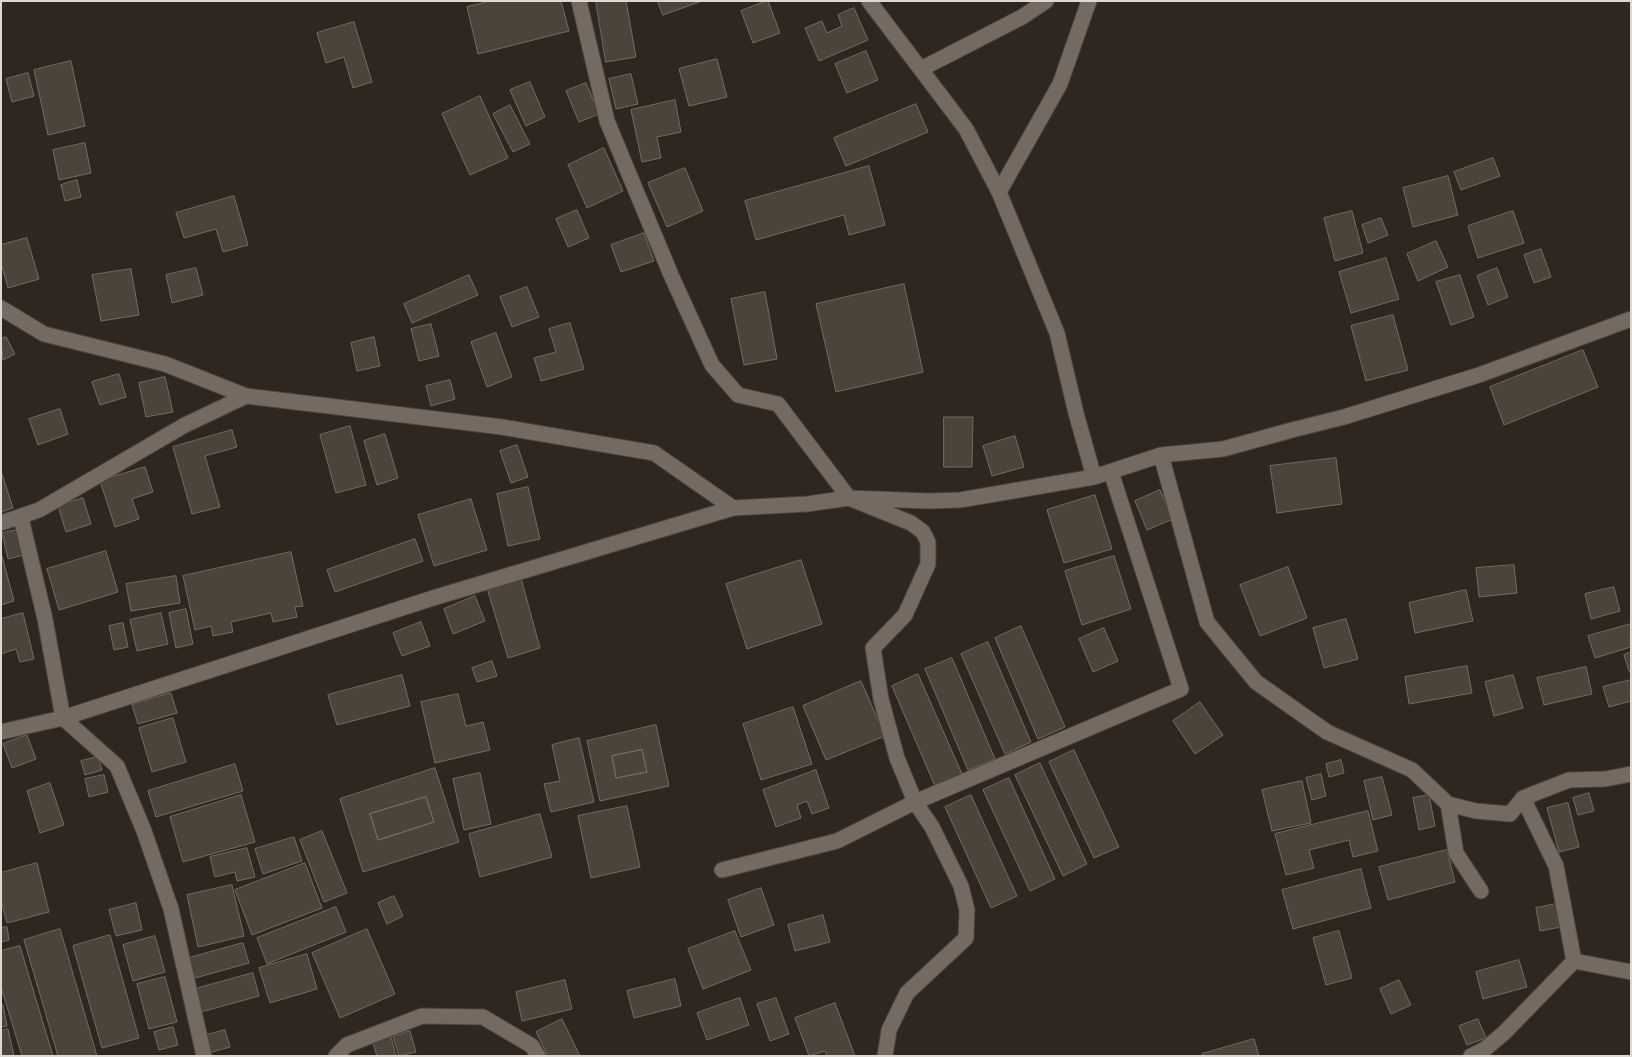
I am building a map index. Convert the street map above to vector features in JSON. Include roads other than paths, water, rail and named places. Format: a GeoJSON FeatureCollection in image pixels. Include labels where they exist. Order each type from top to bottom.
{"type":"FeatureCollection","features":[{"type":"Feature","properties":{"kind":"street"},"geometry":{"type":"LineString","coordinates":[[579,1],[607,121],[671,275],[712,365],[738,395],[778,404],[849,498],[911,523],[922,532],[928,542],[928,564],[905,616],[873,648],[880,699],[897,758],[915,802],[932,827],[961,886],[967,910],[966,938],[907,993],[888,1030],[885,1056]]}},
{"type":"Feature","properties":{"kind":"street"},"geometry":{"type":"LineString","coordinates":[[869,1],[966,129],[999,192],[1057,333],[1076,413],[1094,477]]}},
{"type":"Feature","properties":{"kind":"street"},"geometry":{"type":"LineString","coordinates":[[921,69],[1022,17],[1046,1]]}},
{"type":"Feature","properties":{"kind":"street"},"geometry":{"type":"LineString","coordinates":[[999,192],[1060,84],[1089,1]]}},
{"type":"Feature","properties":{"kind":"street"},"geometry":{"type":"LineString","coordinates":[[1,308],[44,334],[165,364],[246,396],[502,427],[654,453],[733,508]]}},
{"type":"Feature","properties":{"kind":"street"},"geometry":{"type":"LineString","coordinates":[[1,732],[64,718],[433,598],[733,508],[807,504],[849,498],[929,501],[960,500],[1094,477],[1161,455],[1223,449],[1344,417],[1479,375],[1631,319]]}},
{"type":"Feature","properties":{"kind":"street"},"geometry":{"type":"LineString","coordinates":[[1,523],[21,518],[39,510],[185,425],[246,396]]}},
{"type":"Feature","properties":{"kind":"street"},"geometry":{"type":"LineString","coordinates":[[1161,455],[1207,622],[1256,682],[1327,732],[1412,770],[1448,804],[1476,811],[1510,814],[1523,798],[1570,780],[1606,779],[1631,774]]}},
{"type":"Feature","properties":{"kind":"street"},"geometry":{"type":"LineString","coordinates":[[722,870],[837,841],[915,802],[1181,689],[1111,472]]}},
{"type":"Feature","properties":{"kind":"street"},"geometry":{"type":"LineString","coordinates":[[21,518],[45,619],[64,718],[117,766],[144,831],[171,909],[204,1056]]}},
{"type":"Feature","properties":{"kind":"street"},"geometry":{"type":"LineString","coordinates":[[1523,798],[1556,866],[1574,961]]}},
{"type":"Feature","properties":{"kind":"street"},"geometry":{"type":"LineString","coordinates":[[1448,804],[1456,852],[1481,891]]}},
{"type":"Feature","properties":{"kind":"street"},"geometry":{"type":"LineString","coordinates":[[1574,961],[1631,972]]}},
{"type":"Feature","properties":{"kind":"street"},"geometry":{"type":"LineString","coordinates":[[1471,1056],[1485,1049],[1504,1033],[1574,961]]}},
{"type":"Feature","properties":{"kind":"street"},"geometry":{"type":"LineString","coordinates":[[336,1056],[347,1045],[422,1016],[482,1017],[532,1046],[538,1056]]}}]}
